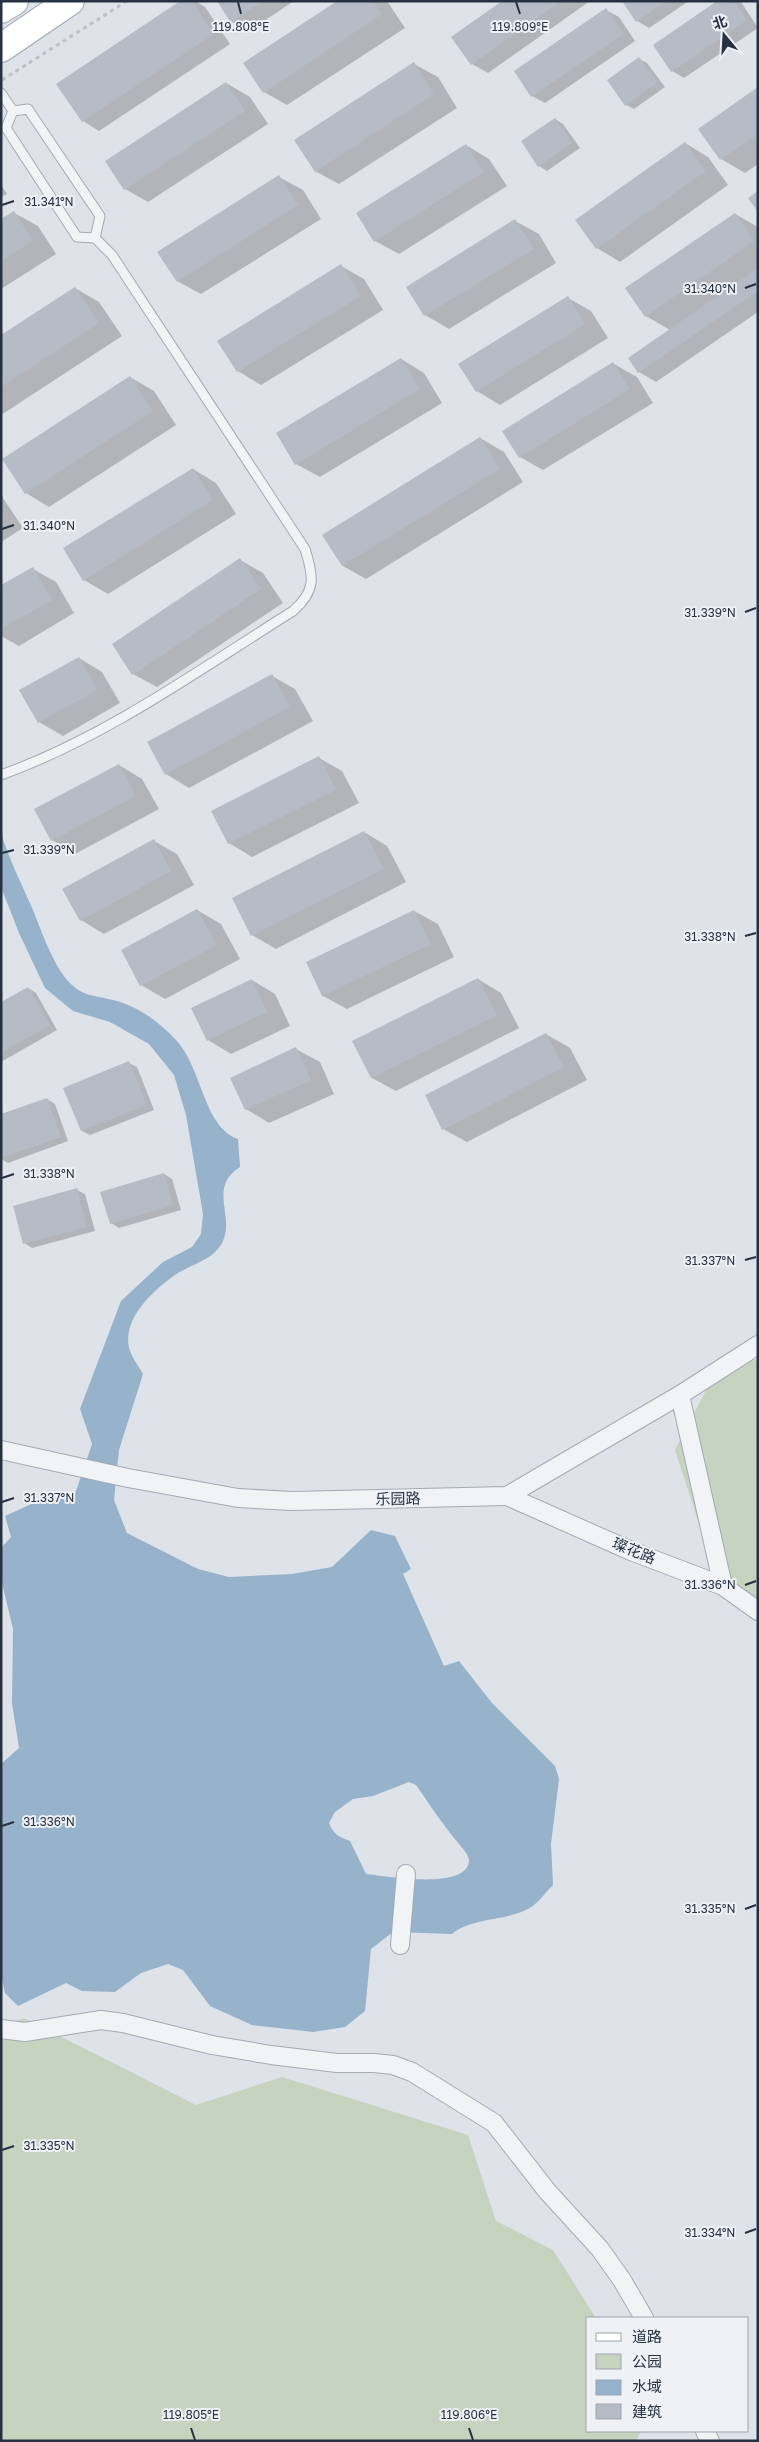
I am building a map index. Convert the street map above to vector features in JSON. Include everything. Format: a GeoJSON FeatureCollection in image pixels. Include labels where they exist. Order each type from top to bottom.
{"type":"FeatureCollection","features":[{"type":"Feature","properties":{"kind":"main road"},"geometry":{"type":"LineString","coordinates":[[1,9],[14,1]]}},
{"type":"Feature","properties":{"kind":"main road"},"geometry":{"type":"LineString","coordinates":[[1,48],[70,1]]}},
{"type":"Feature","properties":{"kind":"street","name":"乐园路"},"geometry":{"type":"LineString","coordinates":[[1,1450],[128,1478],[238,1498],[292,1501],[507,1496],[680,1395],[758,1345]]}},
{"type":"Feature","properties":{"kind":"street"},"geometry":{"type":"LineString","coordinates":[[680,1395],[723,1586]]}},
{"type":"Feature","properties":{"kind":"street","name":"璨花路"},"geometry":{"type":"LineString","coordinates":[[507,1496],[631,1551],[723,1586],[758,1611]]}},
{"type":"Feature","properties":{"kind":"street"},"geometry":{"type":"LineString","coordinates":[[400,1945],[406,1874]]}},
{"type":"Feature","properties":{"kind":"street"},"geometry":{"type":"LineString","coordinates":[[1,2029],[25,2032],[101,2020],[123,2022],[212,2045],[271,2056],[337,2063],[393,2065],[412,2072],[494,2123],[546,2191],[600,2249],[622,2280],[643,2317]]}},
{"type":"Feature","properties":{"kind":"lane"},"geometry":{"type":"LineString","coordinates":[[1,93],[13,111]]}},
{"type":"Feature","properties":{"kind":"lane"},"geometry":{"type":"LineString","coordinates":[[13,111],[28,109],[100,216],[96,238]]}},
{"type":"Feature","properties":{"kind":"lane"},"geometry":{"type":"LineString","coordinates":[[1,775],[35,763],[126,715],[293,611],[302,603],[312,585],[312,570],[306,550],[112,255],[96,238],[77,237],[6,128],[13,111]]}},
{"type":"Feature","properties":{"kind":"path"},"geometry":{"type":"LineString","coordinates":[[1,80],[127,1]]}},
{"type":"Feature","properties":{"kind":"green space"},"geometry":{"type":"Polygon","coordinates":[[[758,1360],[758,1600],[717,1579],[675,1450],[719,1365],[758,1360]]]}},
{"type":"Feature","properties":{"kind":"green space"},"geometry":{"type":"Polygon","coordinates":[[[24,2018],[196,2105],[282,2077],[468,2135],[496,2221],[553,2250],[595,2317],[586,2317],[586,2432],[640,2432],[636,2441],[1,2441],[1,2026],[24,2018]]]}},
{"type":"Feature","properties":{"kind":"water"},"geometry":{"type":"Polygon","coordinates":[[[1,833],[61,972],[75,988],[82,992],[138,1009],[170,1033],[191,1064],[217,1122],[226,1132],[238,1139],[240,1167],[230,1175],[223,1193],[226,1223],[222,1243],[213,1254],[181,1271],[157,1289],[140,1308],[130,1329],[128,1340],[130,1351],[143,1374],[119,1450],[114,1500],[127,1533],[198,1569],[229,1577],[292,1574],[332,1567],[371,1530],[395,1536],[411,1569],[403,1574],[444,1666],[459,1661],[492,1703],[555,1766],[559,1779],[551,1844],[553,1885],[537,1903],[525,1910],[471,1924],[452,1934],[393,1932],[371,1949],[365,2011],[345,2027],[313,2032],[252,2025],[210,2006],[183,1970],[168,1964],[141,1973],[115,1992],[82,1991],[66,1983],[18,2006],[5,1993],[1,1975],[1,1764],[19,1748],[12,1703],[13,1629],[1,1579],[1,1548],[11,1537],[5,1516],[38,1501],[75,1494],[92,1444],[80,1409],[121,1301],[163,1262],[192,1247],[201,1234],[203,1214],[186,1115],[174,1075],[149,1044],[110,1022],[73,1011],[45,988],[19,933],[1,887],[1,833]],[[409,1782],[373,1796],[353,1799],[335,1812],[329,1823],[332,1830],[337,1835],[350,1841],[366,1874],[406,1879],[441,1879],[455,1876],[465,1870],[469,1860],[466,1854],[416,1785],[409,1782]]]}},
{"type":"Feature","properties":{"kind":"building"},"geometry":{"type":"Polygon","coordinates":[[[180,1],[192,1],[214,34],[82,122],[56,84],[180,1]]]}},
{"type":"Feature","properties":{"kind":"building"},"geometry":{"type":"Polygon","coordinates":[[[217,1],[263,1],[231,23],[217,1]]]}},
{"type":"Feature","properties":{"kind":"building"},"geometry":{"type":"Polygon","coordinates":[[[337,1],[373,1],[382,14],[263,93],[243,63],[337,1]]]}},
{"type":"Feature","properties":{"kind":"building"},"geometry":{"type":"Polygon","coordinates":[[[502,1],[561,1],[471,65],[451,37],[502,1]]]}},
{"type":"Feature","properties":{"kind":"building"},"geometry":{"type":"Polygon","coordinates":[[[622,1],[666,1],[636,22],[622,1]]]}},
{"type":"Feature","properties":{"kind":"building"},"geometry":{"type":"Polygon","coordinates":[[[717,1],[734,1],[747,20],[671,72],[653,45],[717,1]]]}},
{"type":"Feature","properties":{"kind":"building"},"geometry":{"type":"Polygon","coordinates":[[[606,8],[624,34],[531,97],[514,71],[606,8]]]}},
{"type":"Feature","properties":{"kind":"building"},"geometry":{"type":"Polygon","coordinates":[[[639,57],[657,82],[625,106],[607,80],[639,57]]]}},
{"type":"Feature","properties":{"kind":"building"},"geometry":{"type":"Polygon","coordinates":[[[414,62],[434,94],[315,172],[294,140],[414,62]]]}},
{"type":"Feature","properties":{"kind":"building"},"geometry":{"type":"Polygon","coordinates":[[[226,82],[245,111],[124,190],[105,161],[226,82]]]}},
{"type":"Feature","properties":{"kind":"building"},"geometry":{"type":"Polygon","coordinates":[[[758,87],[758,134],[720,160],[698,129],[758,87]]]}},
{"type":"Feature","properties":{"kind":"building"},"geometry":{"type":"Polygon","coordinates":[[[555,118],[572,143],[538,167],[521,141],[555,118]]]}},
{"type":"Feature","properties":{"kind":"building"},"geometry":{"type":"Polygon","coordinates":[[[685,142],[706,171],[596,249],[575,220],[685,142]]]}},
{"type":"Feature","properties":{"kind":"building"},"geometry":{"type":"Polygon","coordinates":[[[466,144],[484,172],[374,242],[356,213],[466,144]]]}},
{"type":"Feature","properties":{"kind":"building"},"geometry":{"type":"Polygon","coordinates":[[[279,175],[298,205],[177,282],[157,252],[279,175]]]}},
{"type":"Feature","properties":{"kind":"building"},"geometry":{"type":"Polygon","coordinates":[[[758,191],[758,212],[748,198],[758,191]]]}},
{"type":"Feature","properties":{"kind":"building"},"geometry":{"type":"Polygon","coordinates":[[[14,211],[33,241],[1,261],[1,219],[14,211]]]}},
{"type":"Feature","properties":{"kind":"building"},"geometry":{"type":"Polygon","coordinates":[[[735,213],[754,241],[645,317],[625,288],[735,213]]]}},
{"type":"Feature","properties":{"kind":"building"},"geometry":{"type":"Polygon","coordinates":[[[515,219],[534,249],[424,316],[406,287],[515,219]]]}},
{"type":"Feature","properties":{"kind":"building"},"geometry":{"type":"Polygon","coordinates":[[[341,264],[361,296],[237,372],[217,341],[341,264]]]}},
{"type":"Feature","properties":{"kind":"building"},"geometry":{"type":"Polygon","coordinates":[[[758,268],[758,291],[638,373],[628,358],[758,268]]]}},
{"type":"Feature","properties":{"kind":"building"},"geometry":{"type":"Polygon","coordinates":[[[75,287],[99,323],[1,387],[1,335],[75,287]]]}},
{"type":"Feature","properties":{"kind":"building"},"geometry":{"type":"Polygon","coordinates":[[[568,296],[585,324],[476,392],[458,364],[568,296]]]}},
{"type":"Feature","properties":{"kind":"building"},"geometry":{"type":"Polygon","coordinates":[[[401,358],[420,389],[295,465],[276,433],[401,358]]]}},
{"type":"Feature","properties":{"kind":"building"},"geometry":{"type":"Polygon","coordinates":[[[613,362],[630,389],[519,458],[502,431],[613,362]]]}},
{"type":"Feature","properties":{"kind":"building"},"geometry":{"type":"Polygon","coordinates":[[[130,376],[153,411],[25,494],[2,459],[130,376]]]}},
{"type":"Feature","properties":{"kind":"building"},"geometry":{"type":"Polygon","coordinates":[[[480,437],[500,469],[342,566],[322,535],[480,437]]]}},
{"type":"Feature","properties":{"kind":"building"},"geometry":{"type":"Polygon","coordinates":[[[193,468],[213,500],[83,581],[63,548],[193,468]]]}},
{"type":"Feature","properties":{"kind":"building"},"geometry":{"type":"Polygon","coordinates":[[[240,558],[261,589],[132,675],[112,644],[240,558]]]}},
{"type":"Feature","properties":{"kind":"building"},"geometry":{"type":"Polygon","coordinates":[[[33,567],[52,600],[1,629],[1,585],[33,567]]]}},
{"type":"Feature","properties":{"kind":"building"},"geometry":{"type":"Polygon","coordinates":[[[79,657],[97,690],[38,723],[19,690],[79,657]]]}},
{"type":"Feature","properties":{"kind":"building"},"geometry":{"type":"Polygon","coordinates":[[[272,674],[290,707],[165,775],[147,742],[272,674]]]}},
{"type":"Feature","properties":{"kind":"building"},"geometry":{"type":"Polygon","coordinates":[[[319,756],[336,790],[228,844],[211,811],[319,756]]]}},
{"type":"Feature","properties":{"kind":"building"},"geometry":{"type":"Polygon","coordinates":[[[119,764],[136,796],[51,841],[34,809],[119,764]]]}},
{"type":"Feature","properties":{"kind":"building"},"geometry":{"type":"Polygon","coordinates":[[[364,831],[384,869],[251,936],[232,898],[364,831]]]}},
{"type":"Feature","properties":{"kind":"building"},"geometry":{"type":"Polygon","coordinates":[[[154,839],[171,871],[80,921],[62,889],[154,839]]]}},
{"type":"Feature","properties":{"kind":"building"},"geometry":{"type":"Polygon","coordinates":[[[197,909],[217,945],[140,986],[121,950],[197,909]]]}},
{"type":"Feature","properties":{"kind":"building"},"geometry":{"type":"Polygon","coordinates":[[[414,910],[431,944],[322,996],[306,962],[414,910]]]}},
{"type":"Feature","properties":{"kind":"building"},"geometry":{"type":"Polygon","coordinates":[[[478,978],[497,1015],[371,1078],[352,1041],[478,978]]]}},
{"type":"Feature","properties":{"kind":"building"},"geometry":{"type":"Polygon","coordinates":[[[252,979],[267,1012],[207,1041],[191,1008],[252,979]]]}},
{"type":"Feature","properties":{"kind":"building"},"geometry":{"type":"Polygon","coordinates":[[[28,987],[50,1025],[1,1053],[1,1002],[28,987]]]}},
{"type":"Feature","properties":{"kind":"building"},"geometry":{"type":"Polygon","coordinates":[[[546,1033],[564,1067],[442,1130],[425,1095],[546,1033]]]}},
{"type":"Feature","properties":{"kind":"building"},"geometry":{"type":"Polygon","coordinates":[[[296,1047],[311,1080],[245,1110],[230,1078],[296,1047]]]}},
{"type":"Feature","properties":{"kind":"building"},"geometry":{"type":"Polygon","coordinates":[[[129,1061],[147,1105],[81,1131],[63,1088],[129,1061]]]}},
{"type":"Feature","properties":{"kind":"building"},"geometry":{"type":"Polygon","coordinates":[[[47,1098],[61,1137],[1,1158],[1,1114],[47,1098]]]}},
{"type":"Feature","properties":{"kind":"building"},"geometry":{"type":"Polygon","coordinates":[[[164,1173],[173,1205],[110,1224],[100,1192],[164,1173]]]}},
{"type":"Feature","properties":{"kind":"building"},"geometry":{"type":"Polygon","coordinates":[[[77,1188],[87,1227],[23,1244],[13,1206],[77,1188]]]}}]}
